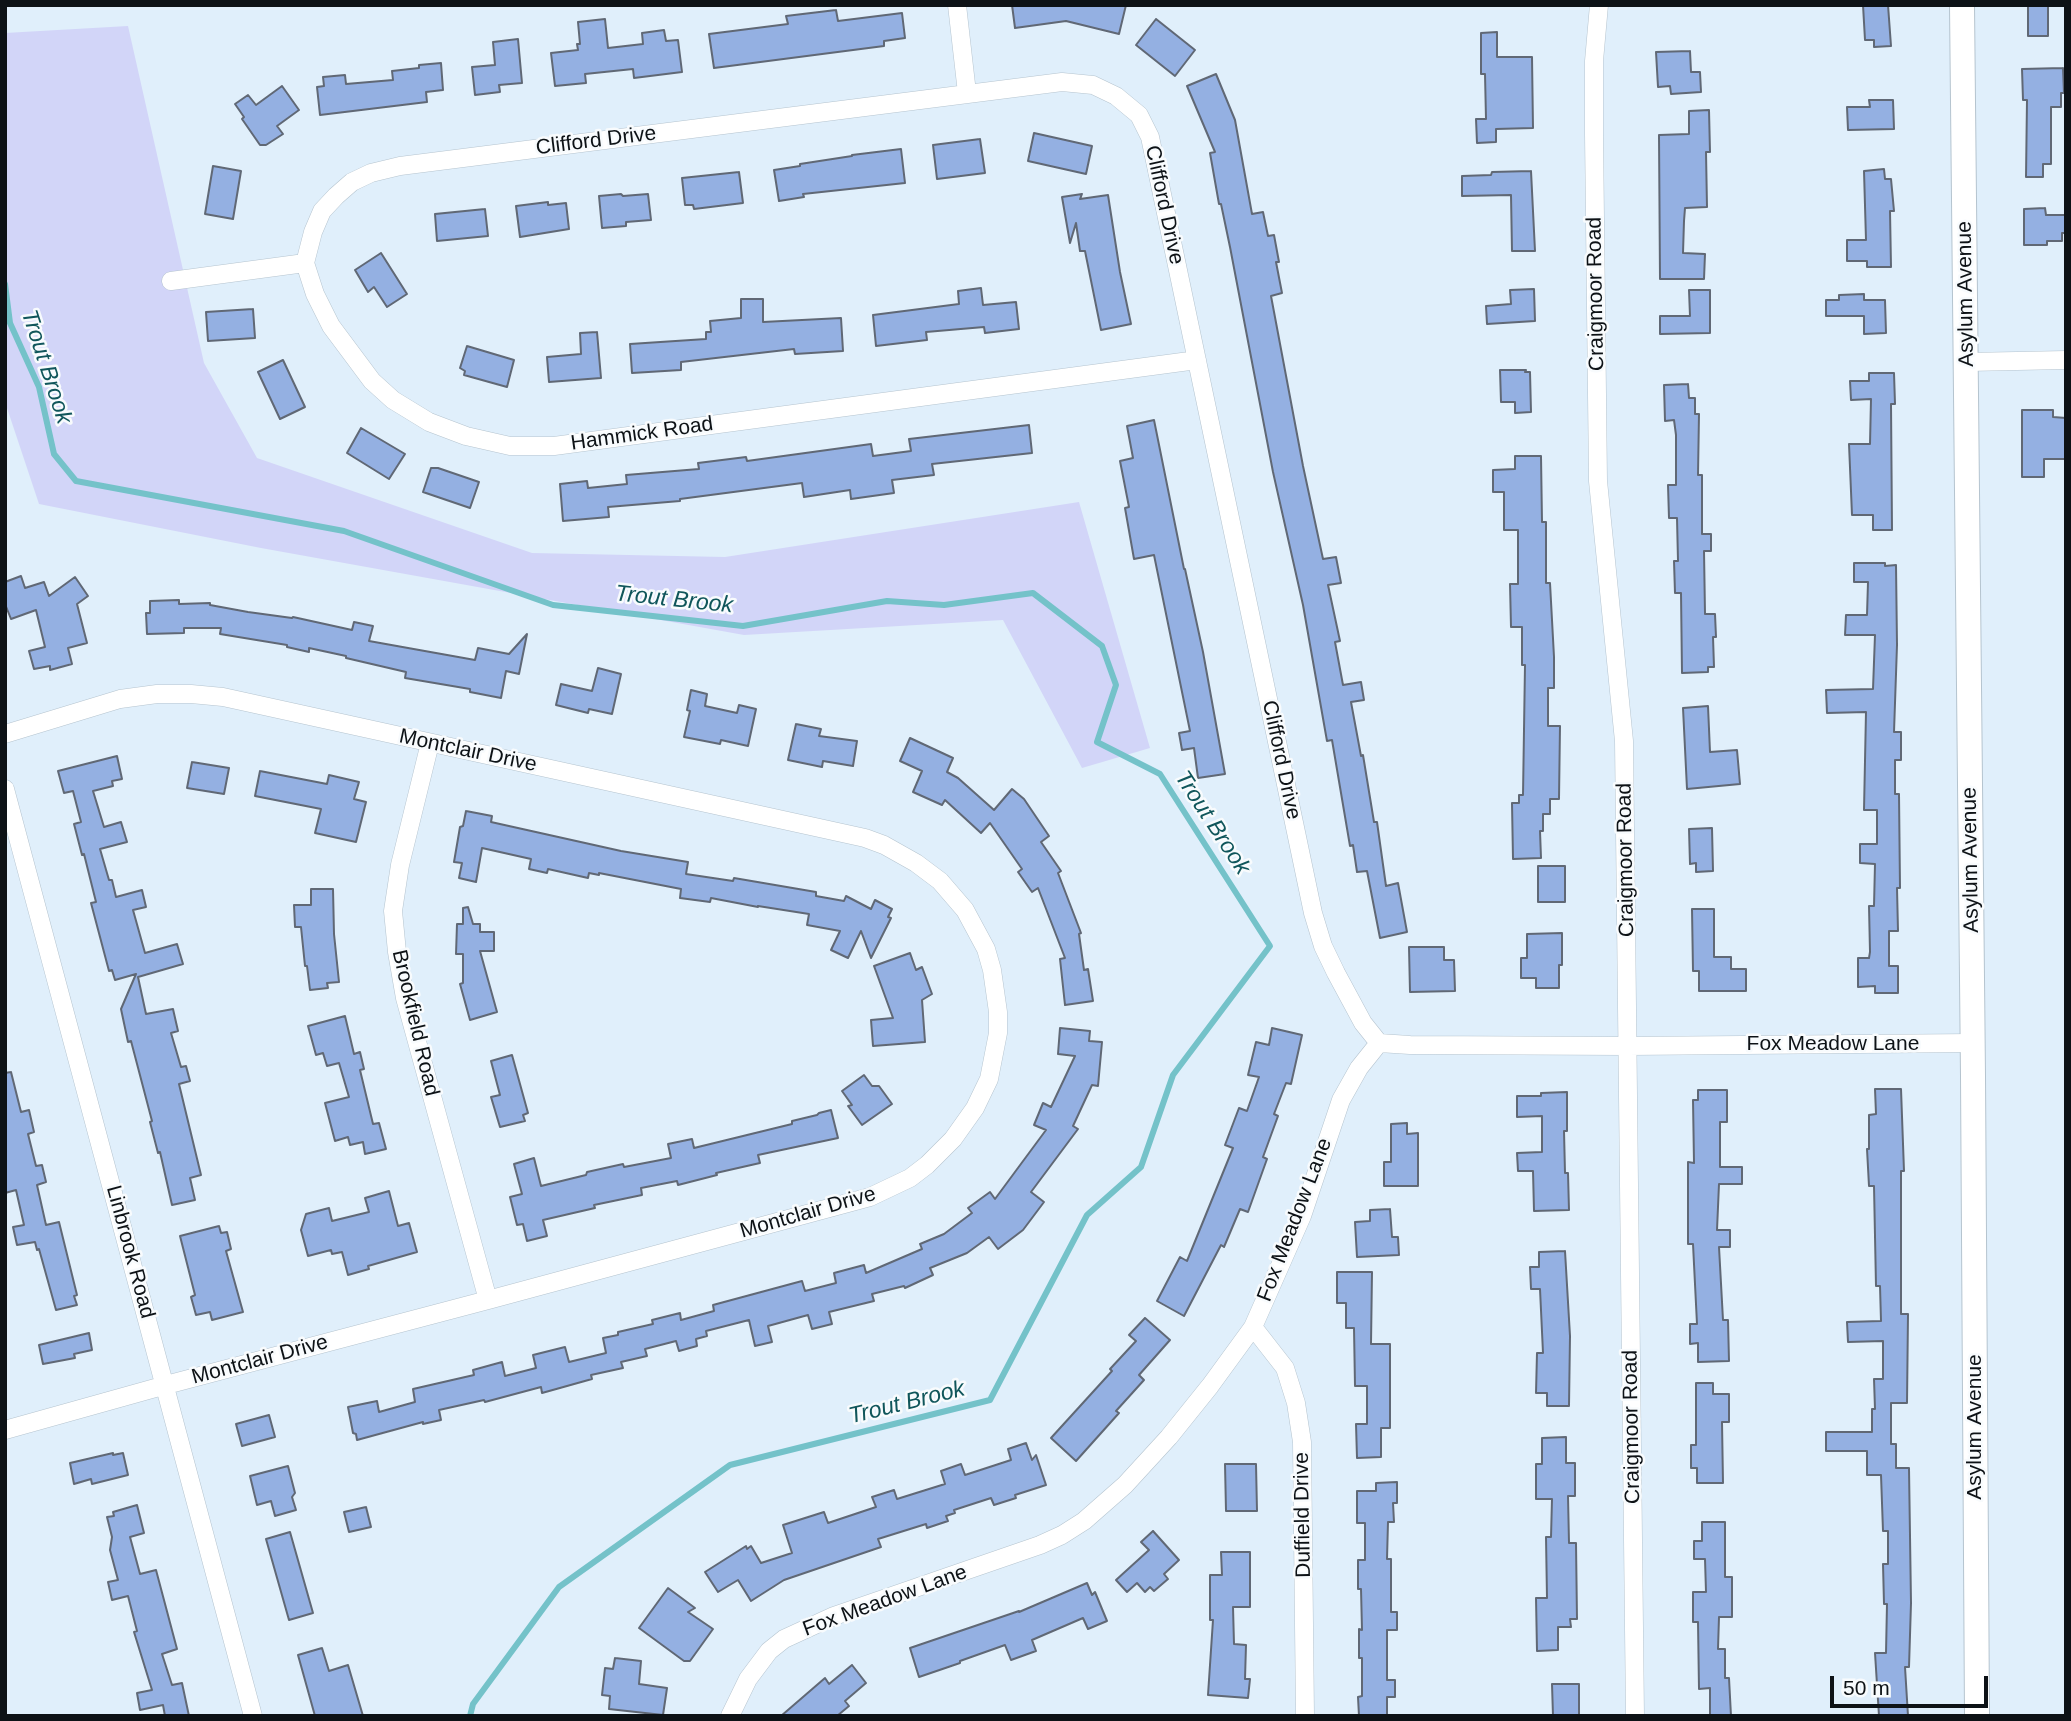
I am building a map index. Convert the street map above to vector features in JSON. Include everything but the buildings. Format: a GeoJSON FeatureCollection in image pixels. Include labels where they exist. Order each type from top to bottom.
{"type":"FeatureCollection","features":[{"type":"Feature","properties":{"kind":"main road","name":"Asylum Avenue"},"geometry":{"type":"LineString","coordinates":[[1962,5],[1977,1716]]}},
{"type":"Feature","properties":{"kind":"street"},"geometry":{"type":"LineString","coordinates":[[957,5],[967,93]]}},
{"type":"Feature","properties":{"kind":"street","name":"Craigmoor Road"},"geometry":{"type":"LineString","coordinates":[[1600,5],[1594,61],[1598,481],[1624,741],[1635,1716]]}},
{"type":"Feature","properties":{"kind":"street","name":"Clifford Drive"},"geometry":{"type":"LineString","coordinates":[[305,263],[322,211],[336,195],[352,182],[381,171],[414,164],[1062,82],[1093,85],[1116,96],[1139,115],[1150,137],[1312,913],[1336,973],[1363,1023],[1379,1044]]}},
{"type":"Feature","properties":{"kind":"street"},"geometry":{"type":"LineString","coordinates":[[171,281],[305,263]]}},
{"type":"Feature","properties":{"kind":"street","name":"Hammick Road"},"geometry":{"type":"LineString","coordinates":[[305,263],[315,294],[331,326],[352,358],[393,400],[429,422],[466,436],[510,446],[554,446],[1196,360]]}},
{"type":"Feature","properties":{"kind":"street"},"geometry":{"type":"LineString","coordinates":[[1967,362],[2066,360]]}},
{"type":"Feature","properties":{"kind":"street","name":"Montclair Drive"},"geometry":{"type":"LineString","coordinates":[[5,734],[120,699],[157,694],[191,694],[259,704],[864,838],[901,853],[928,871],[965,910],[986,949],[996,989],[998,1012],[996,1049],[989,1079],[982,1093],[953,1139],[927,1165],[890,1188],[855,1202],[5,1430]]}},
{"type":"Feature","properties":{"kind":"street","name":"Brookfield Road"},"geometry":{"type":"LineString","coordinates":[[430,743],[400,865],[393,911],[397,952],[405,998],[488,1300]]}},
{"type":"Feature","properties":{"kind":"street","name":"Linbrook Road"},"geometry":{"type":"LineString","coordinates":[[5,789],[253,1716]]}},
{"type":"Feature","properties":{"kind":"street","name":"Fox Meadow Lane"},"geometry":{"type":"LineString","coordinates":[[730,1716],[748,1679],[769,1651],[784,1639],[834,1616],[1040,1545],[1084,1521],[1125,1485],[1169,1437],[1253,1326],[1302,1216],[1341,1100],[1359,1068],[1379,1044],[1628,1046],[1973,1043]]}},
{"type":"Feature","properties":{"kind":"street","name":"Duffield Drive"},"geometry":{"type":"LineString","coordinates":[[1253,1326],[1285,1368],[1296,1403],[1302,1442],[1306,1716]]}},
{"type":"Feature","properties":{"kind":"shaded area"},"geometry":{"type":"Polygon","coordinates":[[[128,26],[204,363],[257,458],[532,553],[725,557],[1079,502],[1150,748],[1082,768],[1003,620],[744,635],[261,548],[39,504],[5,402],[5,33],[128,26]]]}},
{"type":"Feature","properties":{"kind":"waterway","name":"Trout Brook"},"geometry":{"type":"LineString","coordinates":[[5,284],[10,323],[39,387],[54,454],[76,481],[344,531],[553,605],[743,626],[887,601],[944,605],[1033,593],[1102,646],[1116,685],[1097,742],[1160,774],[1270,946],[1173,1075],[1141,1167],[1087,1215],[990,1400],[730,1465],[559,1587],[473,1704],[470,1716]]}}]}
